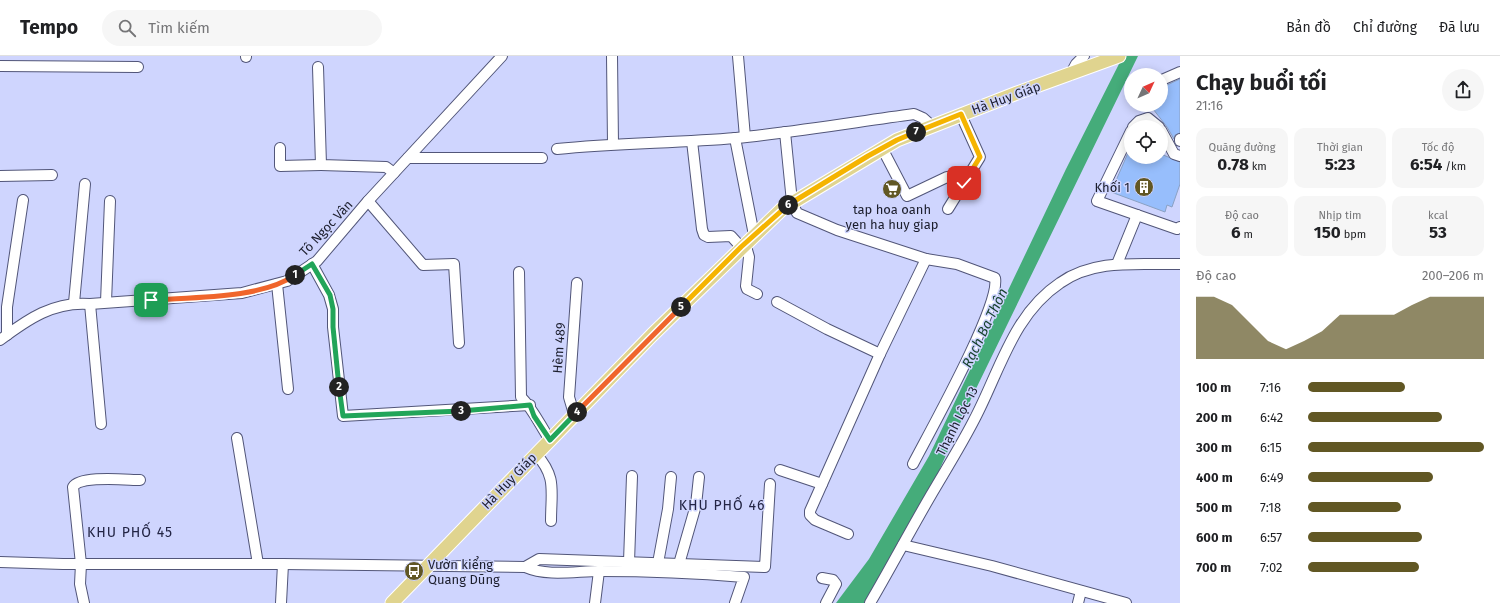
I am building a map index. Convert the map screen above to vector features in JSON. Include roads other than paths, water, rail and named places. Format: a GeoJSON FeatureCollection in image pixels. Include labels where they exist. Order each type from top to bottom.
{"type":"FeatureCollection","features":[{"type":"Feature","properties":{"kind":"main road","name":"Hà Huy Giáp"},"geometry":{"type":"LineString","coordinates":[[392,603],[574,414],[747,242],[792,202],[897,140],[961,114],[1070,75],[1085,62],[1119,56]]}},
{"type":"Feature","properties":{"kind":"street","name":"Tô Ngọc Vân"},"geometry":{"type":"LineString","coordinates":[[4,337],[39,314],[74,302],[90,304],[242,294],[287,281],[317,261],[368,201],[502,56]]}},
{"type":"Feature","properties":{"kind":"street"},"geometry":{"type":"LineString","coordinates":[[612,56],[613,144]]}},
{"type":"Feature","properties":{"kind":"street"},"geometry":{"type":"LineString","coordinates":[[738,56],[740,137],[749,257],[746,286],[747,289],[757,294]]}},
{"type":"Feature","properties":{"kind":"street"},"geometry":{"type":"LineString","coordinates":[[0,66],[138,68]]}},
{"type":"Feature","properties":{"kind":"street"},"geometry":{"type":"LineString","coordinates":[[318,68],[321,165]]}},
{"type":"Feature","properties":{"kind":"street"},"geometry":{"type":"LineString","coordinates":[[1168,77],[1180,72]]}},
{"type":"Feature","properties":{"kind":"street"},"geometry":{"type":"LineString","coordinates":[[557,149],[613,144],[692,141],[740,137],[914,114],[923,118],[932,126]]}},
{"type":"Feature","properties":{"kind":"street"},"geometry":{"type":"LineString","coordinates":[[948,209],[980,157],[961,114]]}},
{"type":"Feature","properties":{"kind":"street"},"geometry":{"type":"LineString","coordinates":[[785,132],[792,202],[797,213],[837,230],[926,259],[957,264],[995,278],[996,284],[969,355],[913,464]]}},
{"type":"Feature","properties":{"kind":"street"},"geometry":{"type":"LineString","coordinates":[[692,141],[702,229],[704,235],[708,237],[731,236],[747,242]]}},
{"type":"Feature","properties":{"kind":"street"},"geometry":{"type":"LineString","coordinates":[[1168,143],[1174,154],[1180,156]]}},
{"type":"Feature","properties":{"kind":"street"},"geometry":{"type":"LineString","coordinates":[[1124,145],[1097,201],[1177,229],[1180,227]]}},
{"type":"Feature","properties":{"kind":"street"},"geometry":{"type":"LineString","coordinates":[[280,148],[280,166],[321,165],[386,167],[394,173]]}},
{"type":"Feature","properties":{"kind":"street"},"geometry":{"type":"LineString","coordinates":[[882,148],[907,196],[947,177]]}},
{"type":"Feature","properties":{"kind":"street"},"geometry":{"type":"LineString","coordinates":[[408,158],[542,158]]}},
{"type":"Feature","properties":{"kind":"street"},"geometry":{"type":"LineString","coordinates":[[0,176],[52,176]]}},
{"type":"Feature","properties":{"kind":"street"},"geometry":{"type":"LineString","coordinates":[[74,302],[85,184]]}},
{"type":"Feature","properties":{"kind":"street"},"geometry":{"type":"LineString","coordinates":[[4,337],[3,317],[7,307],[23,200]]}},
{"type":"Feature","properties":{"kind":"street"},"geometry":{"type":"LineString","coordinates":[[106,302],[110,201]]}},
{"type":"Feature","properties":{"kind":"street"},"geometry":{"type":"LineString","coordinates":[[368,201],[423,265],[454,264],[459,343]]}},
{"type":"Feature","properties":{"kind":"street"},"geometry":{"type":"LineString","coordinates":[[1117,264],[1137,215]]}},
{"type":"Feature","properties":{"kind":"street"},"geometry":{"type":"LineString","coordinates":[[848,534],[815,520],[810,515],[810,511],[880,354],[926,259]]}},
{"type":"Feature","properties":{"kind":"street"},"geometry":{"type":"LineString","coordinates":[[312,264],[330,295],[333,309],[333,327],[343,416],[530,405]]}},
{"type":"Feature","properties":{"kind":"street","name":"Thạnh Lộc 13"},"geometry":{"type":"LineString","coordinates":[[870,603],[974,420],[1000,361],[1015,334],[1036,303],[1060,282],[1080,272],[1098,267],[1117,264],[1180,264]]}},
{"type":"Feature","properties":{"kind":"street"},"geometry":{"type":"LineString","coordinates":[[519,272],[521,397],[530,405],[534,416],[550,440]]}},
{"type":"Feature","properties":{"kind":"street","name":"Hèm 489"},"geometry":{"type":"LineString","coordinates":[[574,414],[569,397],[577,283]]}},
{"type":"Feature","properties":{"kind":"street"},"geometry":{"type":"LineString","coordinates":[[277,284],[288,388]]}},
{"type":"Feature","properties":{"kind":"street"},"geometry":{"type":"LineString","coordinates":[[777,302],[827,329],[880,354]]}},
{"type":"Feature","properties":{"kind":"street"},"geometry":{"type":"LineString","coordinates":[[90,304],[101,424]]}},
{"type":"Feature","properties":{"kind":"street"},"geometry":{"type":"LineString","coordinates":[[237,438],[258,564]]}},
{"type":"Feature","properties":{"kind":"street"},"geometry":{"type":"LineString","coordinates":[[536,454],[546,464],[551,476],[551,521]]}},
{"type":"Feature","properties":{"kind":"street"},"geometry":{"type":"LineString","coordinates":[[780,470],[822,484]]}},
{"type":"Feature","properties":{"kind":"street"},"geometry":{"type":"LineString","coordinates":[[629,562],[632,476]]}},
{"type":"Feature","properties":{"kind":"street"},"geometry":{"type":"LineString","coordinates":[[679,564],[696,505],[699,476]]}},
{"type":"Feature","properties":{"kind":"street"},"geometry":{"type":"LineString","coordinates":[[658,563],[668,509],[671,477]]}},
{"type":"Feature","properties":{"kind":"street"},"geometry":{"type":"LineString","coordinates":[[84,603],[80,584],[81,564],[73,487],[75,483],[80,481],[105,479],[140,480]]}},
{"type":"Feature","properties":{"kind":"street"},"geometry":{"type":"LineString","coordinates":[[525,567],[539,559],[765,567],[770,484]]}},
{"type":"Feature","properties":{"kind":"street"},"geometry":{"type":"LineString","coordinates":[[903,545],[1126,603]]}},
{"type":"Feature","properties":{"kind":"street"},"geometry":{"type":"LineString","coordinates":[[0,562],[81,564],[427,565],[449,567],[525,567],[540,572],[599,571],[700,573],[744,577],[735,603]]}},
{"type":"Feature","properties":{"kind":"street"},"geometry":{"type":"LineString","coordinates":[[281,603],[283,564]]}},
{"type":"Feature","properties":{"kind":"street"},"geometry":{"type":"LineString","coordinates":[[595,603],[599,571]]}},
{"type":"Feature","properties":{"kind":"street"},"geometry":{"type":"LineString","coordinates":[[822,578],[833,580],[836,584],[826,603]]}},
{"type":"Feature","properties":{"kind":"street"},"geometry":{"type":"LineString","coordinates":[[1078,603],[1081,591]]}},
{"type":"Feature","properties":{"kind":"place","name":"Khối 1"},"geometry":{"type":"Point","coordinates":[1144,187]}},
{"type":"Feature","properties":{"kind":"place","name":"tap hoa oanh yen ha huy giap"},"geometry":{"type":"Point","coordinates":[892,189]}},
{"type":"Feature","properties":{"kind":"place","name":"Vườn kiểng Quang Dũng"},"geometry":{"type":"Point","coordinates":[414,571]}},
{"type":"Feature","properties":{"kind":"district","name":"KHU PHỐ 46"},"geometry":{"type":"Point","coordinates":[722,505]}},
{"type":"Feature","properties":{"kind":"district","name":"KHU PHỐ 45"},"geometry":{"type":"Point","coordinates":[130,532]}},
{"type":"Feature","properties":{"kind":"water label","name":"Rạch Ba Thôn"},"geometry":{"type":"Point","coordinates":[985,328]}}]}
